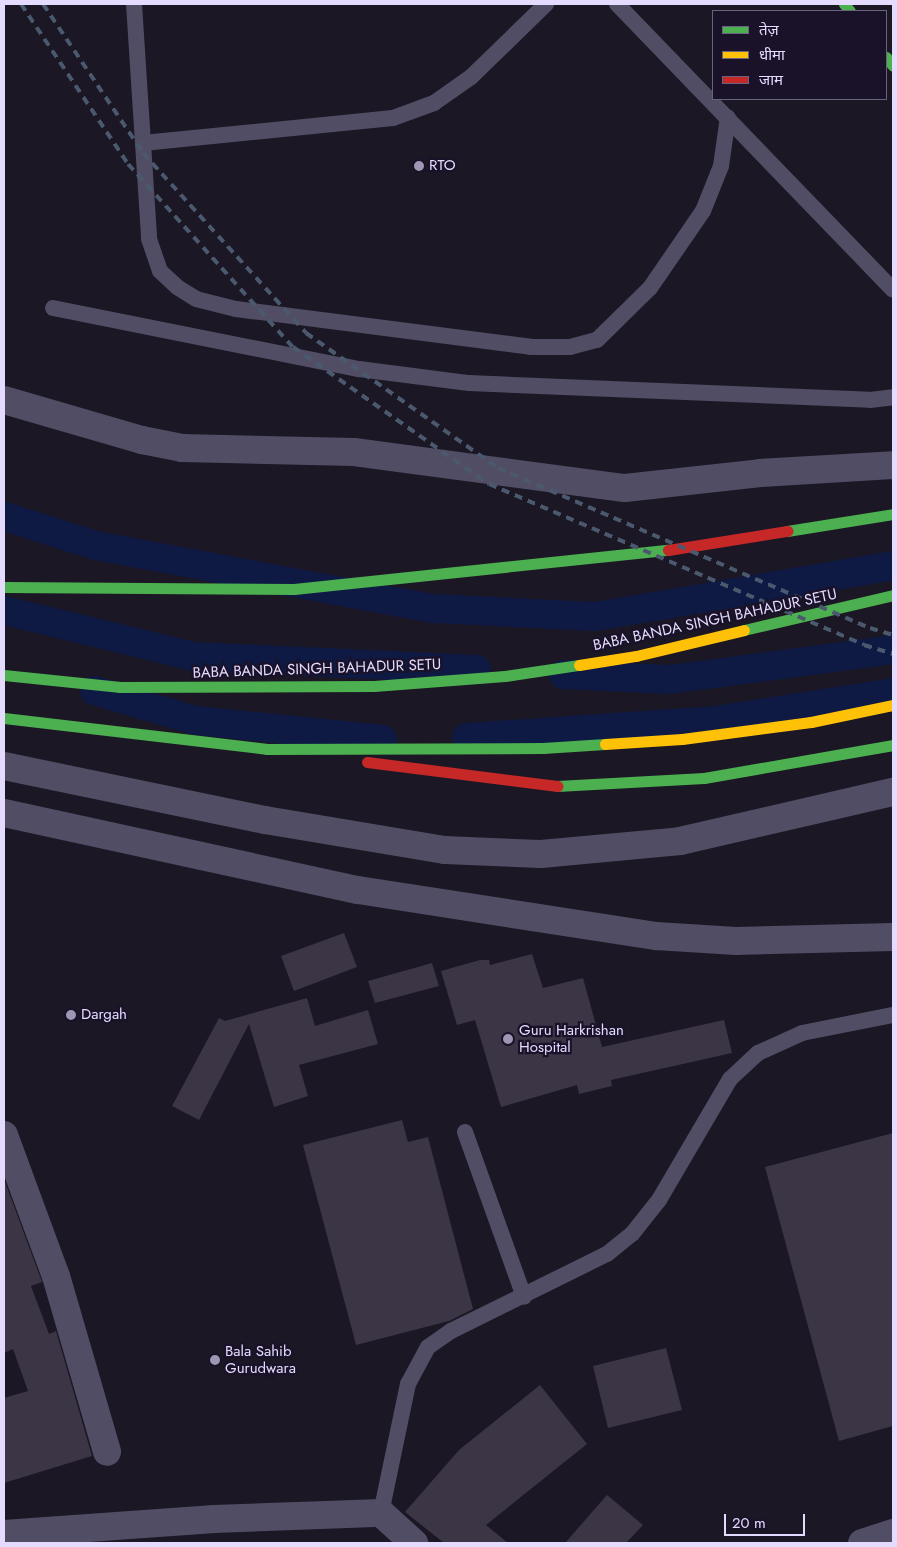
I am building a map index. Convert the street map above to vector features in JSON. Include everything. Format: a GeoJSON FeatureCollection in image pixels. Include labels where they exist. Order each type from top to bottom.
{"type":"FeatureCollection","features":[{"type":"Feature","properties":{"kind":"highway"},"geometry":{"type":"LineString","coordinates":[[4,587],[294,589],[662,551],[893,514]]}},
{"type":"Feature","properties":{"kind":"highway","name":"BABA BANDA SINGH BAHADUR SETU"},"geometry":{"type":"LineString","coordinates":[[4,675],[120,688],[374,686],[505,676],[636,656],[893,595]]}},
{"type":"Feature","properties":{"kind":"highway"},"geometry":{"type":"LineString","coordinates":[[267,749],[543,748],[672,739],[811,722],[893,705]]}},
{"type":"Feature","properties":{"kind":"highway"},"geometry":{"type":"LineString","coordinates":[[4,718],[122,735],[267,749],[548,787],[704,778],[893,745]]}},
{"type":"Feature","properties":{"kind":"street"},"geometry":{"type":"LineString","coordinates":[[4,400],[142,440],[182,448],[300,448],[354,452],[625,488],[760,473],[893,465]]}},
{"type":"Feature","properties":{"kind":"street"},"geometry":{"type":"LineString","coordinates":[[4,766],[265,820],[445,850],[541,854],[680,841],[893,792]]}},
{"type":"Feature","properties":{"kind":"street"},"geometry":{"type":"LineString","coordinates":[[4,813],[358,890],[656,936],[736,942],[893,937]]}},
{"type":"Feature","properties":{"kind":"street"},"geometry":{"type":"LineString","coordinates":[[4,1135],[56,1276],[107,1452]]}},
{"type":"Feature","properties":{"kind":"street"},"geometry":{"type":"LineString","coordinates":[[4,1534],[122,1534],[381,1512],[414,1543]]}},
{"type":"Feature","properties":{"kind":"street"},"geometry":{"type":"LineString","coordinates":[[862,1543],[893,1533]]}},
{"type":"Feature","properties":{"kind":"lane"},"geometry":{"type":"LineString","coordinates":[[134,4],[149,239],[160,271],[196,299],[236,309],[501,343],[570,347],[597,340],[623,318],[650,288],[703,211],[721,166],[728,118]]}},
{"type":"Feature","properties":{"kind":"lane"},"geometry":{"type":"LineString","coordinates":[[143,143],[392,118],[434,103],[471,77],[546,4]]}},
{"type":"Feature","properties":{"kind":"lane"},"geometry":{"type":"LineString","coordinates":[[618,4],[893,290]]}},
{"type":"Feature","properties":{"kind":"lane"},"geometry":{"type":"LineString","coordinates":[[54,308],[359,369],[469,383],[870,400],[893,397]]}},
{"type":"Feature","properties":{"kind":"lane"},"geometry":{"type":"LineString","coordinates":[[381,1512],[408,1384],[428,1347],[451,1331],[524,1297],[607,1254],[632,1234],[659,1200],[730,1079],[758,1053],[802,1034],[893,1015]]}},
{"type":"Feature","properties":{"kind":"lane"},"geometry":{"type":"LineString","coordinates":[[465,1132],[524,1297]]}},
{"type":"Feature","properties":{"kind":"building"},"geometry":{"type":"Polygon","coordinates":[[[344,933],[357,967],[294,991],[281,956],[344,933]]]}},
{"type":"Feature","properties":{"kind":"building"},"geometry":{"type":"Polygon","coordinates":[[[532,954],[543,988],[583,978],[602,1047],[724,1020],[732,1053],[611,1080],[612,1086],[579,1094],[577,1085],[501,1107],[475,1020],[457,1025],[441,971],[480,960],[489,960],[490,965],[532,954]]]}},
{"type":"Feature","properties":{"kind":"building"},"geometry":{"type":"Polygon","coordinates":[[[432,963],[439,986],[375,1003],[368,981],[432,963]]]}},
{"type":"Feature","properties":{"kind":"building"},"geometry":{"type":"Polygon","coordinates":[[[307,998],[315,1026],[368,1010],[378,1044],[299,1065],[308,1096],[274,1107],[249,1024],[199,1120],[172,1106],[219,1018],[225,1021],[307,998]]]}},
{"type":"Feature","properties":{"kind":"building"},"geometry":{"type":"Polygon","coordinates":[[[402,1120],[408,1142],[428,1137],[473,1309],[449,1321],[356,1345],[303,1145],[402,1120]]]}},
{"type":"Feature","properties":{"kind":"building"},"geometry":{"type":"Polygon","coordinates":[[[893,1133],[893,1426],[839,1441],[765,1167],[893,1133]]]}},
{"type":"Feature","properties":{"kind":"building"},"geometry":{"type":"Polygon","coordinates":[[[4,1179],[42,1282],[31,1286],[49,1334],[56,1331],[92,1456],[4,1483],[4,1398],[28,1391],[13,1349],[4,1353],[4,1179]]]}},
{"type":"Feature","properties":{"kind":"building"},"geometry":{"type":"Polygon","coordinates":[[[666,1348],[682,1410],[608,1428],[593,1366],[666,1348]]]}},
{"type":"Feature","properties":{"kind":"building"},"geometry":{"type":"Polygon","coordinates":[[[540,1385],[587,1444],[486,1525],[508,1543],[444,1543],[405,1512],[459,1450],[540,1385]]]}},
{"type":"Feature","properties":{"kind":"building"},"geometry":{"type":"Polygon","coordinates":[[[607,1495],[643,1525],[626,1543],[565,1543],[607,1495]]]}},
{"type":"Feature","properties":{"kind":"waterway"},"geometry":{"type":"LineString","coordinates":[[4,516],[95,545],[433,608],[595,616],[893,565]]}},
{"type":"Feature","properties":{"kind":"waterway"},"geometry":{"type":"LineString","coordinates":[[4,610],[192,656],[476,669]]}},
{"type":"Feature","properties":{"kind":"waterway"},"geometry":{"type":"LineString","coordinates":[[563,674],[669,679],[893,649]]}},
{"type":"Feature","properties":{"kind":"waterway"},"geometry":{"type":"LineString","coordinates":[[94,690],[195,720],[382,739]]}},
{"type":"Feature","properties":{"kind":"waterway"},"geometry":{"type":"LineString","coordinates":[[466,737],[715,720],[893,692]]}},
{"type":"Feature","properties":{"kind":"railway"},"geometry":{"type":"LineString","coordinates":[[21,4],[128,164],[293,347],[489,484],[864,645],[893,654]]}},
{"type":"Feature","properties":{"kind":"railway"},"geometry":{"type":"LineString","coordinates":[[43,4],[143,153],[306,333],[498,468],[870,628],[893,635]]}},
{"type":"Feature","properties":{"kind":"traffic: fast"},"geometry":{"type":"LineString","coordinates":[[844,4],[849,10]]}},
{"type":"Feature","properties":{"kind":"traffic: fast"},"geometry":{"type":"LineString","coordinates":[[887,58],[893,66]]}},
{"type":"Feature","properties":{"kind":"traffic: fast"},"geometry":{"type":"LineString","coordinates":[[787,531],[893,514]]}},
{"type":"Feature","properties":{"kind":"traffic: fast"},"geometry":{"type":"LineString","coordinates":[[4,587],[294,589],[668,550]]}},
{"type":"Feature","properties":{"kind":"traffic: fast"},"geometry":{"type":"LineString","coordinates":[[744,630],[893,595]]}},
{"type":"Feature","properties":{"kind":"traffic: fast"},"geometry":{"type":"LineString","coordinates":[[4,675],[120,687],[374,686],[505,676],[579,665]]}},
{"type":"Feature","properties":{"kind":"traffic: fast"},"geometry":{"type":"LineString","coordinates":[[4,718],[267,749],[543,748],[605,744]]}},
{"type":"Feature","properties":{"kind":"traffic: fast"},"geometry":{"type":"LineString","coordinates":[[557,786],[704,778],[893,745]]}},
{"type":"Feature","properties":{"kind":"traffic: slow"},"geometry":{"type":"LineString","coordinates":[[579,665],[636,656],[744,630]]}},
{"type":"Feature","properties":{"kind":"traffic: slow"},"geometry":{"type":"LineString","coordinates":[[605,744],[682,739],[811,722],[893,705]]}},
{"type":"Feature","properties":{"kind":"traffic: jam"},"geometry":{"type":"LineString","coordinates":[[668,550],[787,531]]}},
{"type":"Feature","properties":{"kind":"traffic: jam"},"geometry":{"type":"LineString","coordinates":[[367,762],[557,786]]}},
{"type":"Feature","properties":{"kind":"place","name":"RTO"},"geometry":{"type":"Point","coordinates":[419,166]}},
{"type":"Feature","properties":{"kind":"place","name":"Dargah"},"geometry":{"type":"Point","coordinates":[71,1015]}},
{"type":"Feature","properties":{"kind":"place","name":"Guru Harkrishan Hospital"},"geometry":{"type":"Point","coordinates":[508,1039]}},
{"type":"Feature","properties":{"kind":"place","name":"Bala Sahib Gurudwara"},"geometry":{"type":"Point","coordinates":[215,1360]}}]}
